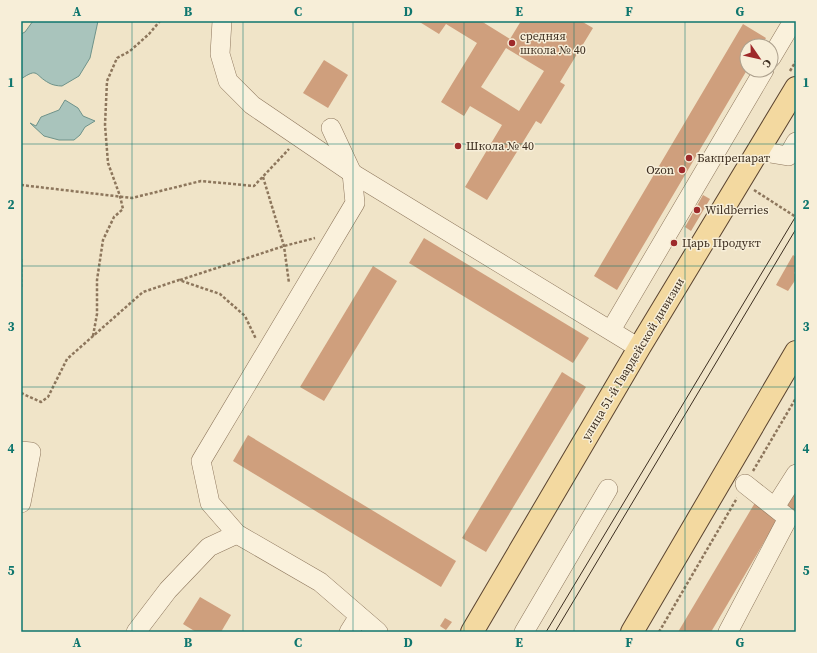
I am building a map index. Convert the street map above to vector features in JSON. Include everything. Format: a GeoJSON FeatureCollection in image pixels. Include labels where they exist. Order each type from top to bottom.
{"type":"FeatureCollection","features":[{"type":"Feature","properties":{"kind":"main road","name":"улица 51-й Гвардейской дивизии"},"geometry":{"type":"LineString","coordinates":[[472,632],[639,348],[796,88]]}},
{"type":"Feature","properties":{"kind":"main road"},"geometry":{"type":"LineString","coordinates":[[632,632],[796,352]]}},
{"type":"Feature","properties":{"kind":"street"},"geometry":{"type":"LineString","coordinates":[[222,21],[220,54],[228,80],[252,105],[352,173],[639,348]]}},
{"type":"Feature","properties":{"kind":"street"},"geometry":{"type":"LineString","coordinates":[[779,45],[793,21]]}},
{"type":"Feature","properties":{"kind":"street"},"geometry":{"type":"LineString","coordinates":[[611,330],[759,78]]}},
{"type":"Feature","properties":{"kind":"street"},"geometry":{"type":"LineString","coordinates":[[331,128],[352,173],[355,203],[201,461],[210,503],[237,534],[320,582],[378,632]]}},
{"type":"Feature","properties":{"kind":"street"},"geometry":{"type":"LineString","coordinates":[[758,151],[788,156],[796,142]]}},
{"type":"Feature","properties":{"kind":"street"},"geometry":{"type":"LineString","coordinates":[[21,450],[31,452],[21,503]]}},
{"type":"Feature","properties":{"kind":"street"},"geometry":{"type":"LineString","coordinates":[[775,508],[796,474]]}},
{"type":"Feature","properties":{"kind":"street"},"geometry":{"type":"LineString","coordinates":[[728,632],[788,518],[746,484]]}},
{"type":"Feature","properties":{"kind":"street"},"geometry":{"type":"LineString","coordinates":[[524,632],[608,489]]}},
{"type":"Feature","properties":{"kind":"street"},"geometry":{"type":"LineString","coordinates":[[136,632],[168,590],[209,547],[237,534]]}},
{"type":"Feature","properties":{"kind":"street"},"geometry":{"type":"LineString","coordinates":[[349,632],[359,616]]}},
{"type":"Feature","properties":{"kind":"path"},"geometry":{"type":"LineString","coordinates":[[93,336],[97,314],[97,280],[103,240],[114,217],[123,209],[108,163],[105,125],[107,81],[116,58],[130,51],[149,34],[160,21]]}},
{"type":"Feature","properties":{"kind":"path"},"geometry":{"type":"LineString","coordinates":[[21,185],[132,198],[200,181],[254,186],[300,138]]}},
{"type":"Feature","properties":{"kind":"path"},"geometry":{"type":"LineString","coordinates":[[263,176],[284,246],[292,308]]}},
{"type":"Feature","properties":{"kind":"path"},"geometry":{"type":"LineString","coordinates":[[740,180],[796,217]]}},
{"type":"Feature","properties":{"kind":"path"},"geometry":{"type":"LineString","coordinates":[[21,393],[41,402],[48,397],[67,359],[142,292],[284,246],[337,232]]}},
{"type":"Feature","properties":{"kind":"path"},"geometry":{"type":"LineString","coordinates":[[21,259],[21,288]]}},
{"type":"Feature","properties":{"kind":"path"},"geometry":{"type":"LineString","coordinates":[[180,280],[220,294],[245,316],[264,356]]}},
{"type":"Feature","properties":{"kind":"path"},"geometry":{"type":"LineString","coordinates":[[659,632],[796,398]]}},
{"type":"Feature","properties":{"kind":"water"},"geometry":{"type":"Polygon","coordinates":[[[33,21],[98,21],[90,58],[79,76],[62,86],[50,84],[34,73],[31,73],[21,79],[21,34],[25,32],[33,21]]]}},
{"type":"Feature","properties":{"kind":"water"},"geometry":{"type":"Polygon","coordinates":[[[65,100],[78,108],[83,116],[95,121],[85,127],[80,135],[74,140],[59,140],[44,136],[30,123],[36,126],[41,117],[59,110],[65,100]]]}},
{"type":"Feature","properties":{"kind":"building","name":"средняя школа № 40"},"geometry":{"type":"Polygon","coordinates":[[[418,21],[481,21],[510,39],[521,21],[581,21],[593,28],[560,82],[565,85],[541,124],[536,121],[487,200],[465,187],[502,125],[470,106],[464,116],[441,102],[477,43],[446,24],[439,34],[418,21]],[[506,48],[481,87],[519,111],[544,71],[506,48]]]}},
{"type":"Feature","properties":{"kind":"building"},"geometry":{"type":"Polygon","coordinates":[[[743,24],[766,38],[739,38],[739,78],[742,78],[617,290],[594,276],[743,24]]]}},
{"type":"Feature","properties":{"kind":"building"},"geometry":{"type":"Polygon","coordinates":[[[324,60],[348,75],[328,108],[303,93],[324,60]]]}},
{"type":"Feature","properties":{"kind":"building"},"geometry":{"type":"Polygon","coordinates":[[[703,195],[710,199],[691,231],[685,227],[703,195]]]}},
{"type":"Feature","properties":{"kind":"building"},"geometry":{"type":"Polygon","coordinates":[[[424,238],[589,338],[573,363],[409,263],[424,238]]]}},
{"type":"Feature","properties":{"kind":"building"},"geometry":{"type":"Polygon","coordinates":[[[793,255],[796,257],[796,270],[794,273],[796,275],[796,279],[788,291],[776,285],[793,255]]]}},
{"type":"Feature","properties":{"kind":"building"},"geometry":{"type":"Polygon","coordinates":[[[373,266],[397,281],[324,401],[300,387],[373,266]]]}},
{"type":"Feature","properties":{"kind":"building"},"geometry":{"type":"Polygon","coordinates":[[[562,372],[586,387],[486,552],[462,538],[562,372]]]}},
{"type":"Feature","properties":{"kind":"building"},"geometry":{"type":"Polygon","coordinates":[[[248,435],[456,561],[441,587],[233,461],[248,435]]]}},
{"type":"Feature","properties":{"kind":"building"},"geometry":{"type":"Polygon","coordinates":[[[796,491],[796,514],[786,508],[796,491]]]}},
{"type":"Feature","properties":{"kind":"building"},"geometry":{"type":"Polygon","coordinates":[[[756,501],[780,515],[711,632],[678,632],[756,501]]]}},
{"type":"Feature","properties":{"kind":"building"},"geometry":{"type":"Polygon","coordinates":[[[200,597],[231,615],[221,632],[196,632],[183,624],[200,597]]]}},
{"type":"Feature","properties":{"kind":"building"},"geometry":{"type":"Polygon","coordinates":[[[445,618],[452,622],[446,630],[440,626],[445,618]]]}},
{"type":"Feature","properties":{"kind":"tram line"},"geometry":{"type":"LineString","coordinates":[[546,632],[796,216]]}},
{"type":"Feature","properties":{"kind":"tram line"},"geometry":{"type":"LineString","coordinates":[[555,632],[796,229]]}},
{"type":"Feature","properties":{"kind":"place","name":"средняя школа № 40"},"geometry":{"type":"Point","coordinates":[512,43]}},
{"type":"Feature","properties":{"kind":"place","name":"Школа № 40"},"geometry":{"type":"Point","coordinates":[458,146]}},
{"type":"Feature","properties":{"kind":"place","name":"Бакпрепарат"},"geometry":{"type":"Point","coordinates":[689,158]}},
{"type":"Feature","properties":{"kind":"place","name":"Ozon"},"geometry":{"type":"Point","coordinates":[682,170]}},
{"type":"Feature","properties":{"kind":"place","name":"Wildberries"},"geometry":{"type":"Point","coordinates":[697,210]}},
{"type":"Feature","properties":{"kind":"place","name":"Царь Продукт"},"geometry":{"type":"Point","coordinates":[674,243]}}]}
